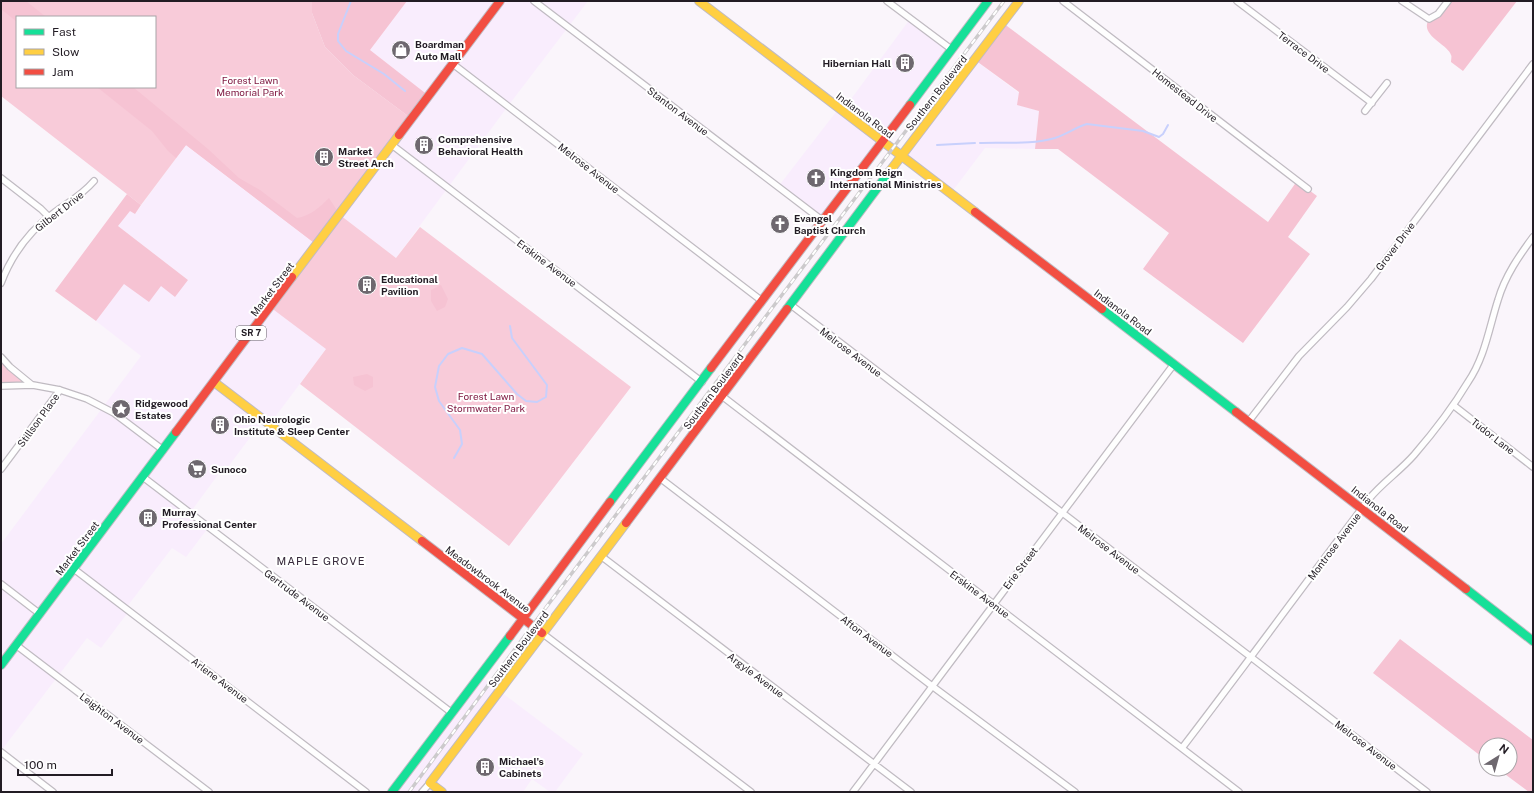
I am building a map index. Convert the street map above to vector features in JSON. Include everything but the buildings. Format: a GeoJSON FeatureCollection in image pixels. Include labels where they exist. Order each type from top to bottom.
{"type":"FeatureCollection","features":[{"type":"Feature","properties":{"kind":"street","name":"Market Street"},"geometry":{"type":"LineString","coordinates":[[1,665],[500,1]]}},
{"type":"Feature","properties":{"kind":"street","name":"Stanton Avenue"},"geometry":{"type":"LineString","coordinates":[[534,1],[823,221]]}},
{"type":"Feature","properties":{"kind":"street","name":"Indianola Road"},"geometry":{"type":"LineString","coordinates":[[699,1],[1249,421],[1533,641]]}},
{"type":"Feature","properties":{"kind":"street"},"geometry":{"type":"LineString","coordinates":[[887,1],[951,49]]}},
{"type":"Feature","properties":{"kind":"street","name":"Southern Boulevard"},"geometry":{"type":"LineString","coordinates":[[392,792],[988,1]]}},
{"type":"Feature","properties":{"kind":"street","name":"Southern Boulevard"},"geometry":{"type":"LineString","coordinates":[[422,792],[1019,1]]}},
{"type":"Feature","properties":{"kind":"street","name":"Homestead Drive"},"geometry":{"type":"LineString","coordinates":[[1063,1],[1308,189]]}},
{"type":"Feature","properties":{"kind":"street","name":"Terrace Drive"},"geometry":{"type":"LineString","coordinates":[[1237,1],[1372,103]]}},
{"type":"Feature","properties":{"kind":"street"},"geometry":{"type":"LineString","coordinates":[[1402,1],[1429,19],[1438,14],[1448,1]]}},
{"type":"Feature","properties":{"kind":"street","name":"Melrose Avenue"},"geometry":{"type":"LineString","coordinates":[[453,64],[762,301]]}},
{"type":"Feature","properties":{"kind":"street","name":"Grover Drive"},"geometry":{"type":"LineString","coordinates":[[1249,421],[1299,356],[1347,307],[1371,279],[1533,64]]}},
{"type":"Feature","properties":{"kind":"street"},"geometry":{"type":"LineString","coordinates":[[1365,111],[1387,83]]}},
{"type":"Feature","properties":{"kind":"street","name":"Erskine Avenue"},"geometry":{"type":"LineString","coordinates":[[392,144],[702,382]]}},
{"type":"Feature","properties":{"kind":"street"},"geometry":{"type":"LineString","coordinates":[[1,178],[49,217]]}},
{"type":"Feature","properties":{"kind":"street","name":"Gilbert Drive"},"geometry":{"type":"LineString","coordinates":[[1,283],[9,265],[20,247],[34,230],[49,217],[82,194],[94,181]]}},
{"type":"Feature","properties":{"kind":"street","name":"Montrose Avenue"},"geometry":{"type":"LineString","coordinates":[[1182,748],[1362,509],[1380,487],[1414,455],[1469,381],[1487,342],[1498,300],[1506,278],[1533,237]]}},
{"type":"Feature","properties":{"kind":"street","name":"Melrose Avenue"},"geometry":{"type":"LineString","coordinates":[[791,305],[1427,792]]}},
{"type":"Feature","properties":{"kind":"street"},"geometry":{"type":"LineString","coordinates":[[2,361],[33,385]]}},
{"type":"Feature","properties":{"kind":"street","name":"Erie Street"},"geometry":{"type":"LineString","coordinates":[[852,792],[1174,364]]}},
{"type":"Feature","properties":{"kind":"street","name":"Meadowbrook Avenue"},"geometry":{"type":"LineString","coordinates":[[214,382],[750,792]]}},
{"type":"Feature","properties":{"kind":"street"},"geometry":{"type":"LineString","coordinates":[[1,386],[33,385],[60,390],[82,397],[102,406],[119,417],[163,450]]}},
{"type":"Feature","properties":{"kind":"street","name":"Stillson Place"},"geometry":{"type":"LineString","coordinates":[[1,468],[60,390]]}},
{"type":"Feature","properties":{"kind":"street","name":"Erskine Avenue"},"geometry":{"type":"LineString","coordinates":[[722,396],[1239,792]]}},
{"type":"Feature","properties":{"kind":"street","name":"Tudor Lane"},"geometry":{"type":"LineString","coordinates":[[1453,404],[1533,467]]}},
{"type":"Feature","properties":{"kind":"street","name":"Gertrude Avenue"},"geometry":{"type":"LineString","coordinates":[[143,477],[452,714]]}},
{"type":"Feature","properties":{"kind":"street","name":"Afton Avenue"},"geometry":{"type":"LineString","coordinates":[[660,478],[932,686],[1075,792]]}},
{"type":"Feature","properties":{"kind":"street","name":"Argyle Avenue"},"geometry":{"type":"LineString","coordinates":[[601,556],[911,792]]}},
{"type":"Feature","properties":{"kind":"street","name":"Arlene Avenue"},"geometry":{"type":"LineString","coordinates":[[74,569],[366,792]]}},
{"type":"Feature","properties":{"kind":"street"},"geometry":{"type":"LineString","coordinates":[[1,584],[40,614]]}},
{"type":"Feature","properties":{"kind":"street","name":"Leighton Avenue"},"geometry":{"type":"LineString","coordinates":[[16,645],[209,792]]}},
{"type":"Feature","properties":{"kind":"street"},"geometry":{"type":"LineString","coordinates":[[1,752],[53,792]]}},
{"type":"Feature","properties":{"kind":"street"},"geometry":{"type":"LineString","coordinates":[[430,783],[442,792]]}},
{"type":"Feature","properties":{"kind":"shaded area"},"geometry":{"type":"Polygon","coordinates":[[[1,1],[26,1],[45,16],[16,16],[16,21],[1,9],[1,1]]]}},
{"type":"Feature","properties":{"kind":"shaded area"},"geometry":{"type":"Polygon","coordinates":[[[312,1],[407,1],[370,50],[429,96],[412,119],[353,75],[325,47],[312,13],[312,1]]]}},
{"type":"Feature","properties":{"kind":"shaded area"},"geometry":{"type":"Polygon","coordinates":[[[407,1],[588,1],[508,106],[396,258],[340,215],[429,97],[370,50],[407,1]]]}},
{"type":"Feature","properties":{"kind":"shaded area"},"geometry":{"type":"Polygon","coordinates":[[[1448,1],[1517,1],[1463,71],[1451,62],[1449,51],[1434,39],[1427,29],[1427,24],[1430,18],[1448,1]]]}},
{"type":"Feature","properties":{"kind":"shaded area"},"geometry":{"type":"Polygon","coordinates":[[[910,19],[951,49],[823,221],[778,187],[839,108],[843,110],[910,19]]]}},
{"type":"Feature","properties":{"kind":"shaded area"},"geometry":{"type":"Polygon","coordinates":[[[1003,23],[1268,222],[1297,181],[1317,196],[1288,237],[1310,254],[1243,343],[1143,269],[1169,233],[1058,149],[1035,149],[1039,111],[1017,105],[1019,92],[975,60],[1003,23]]]}},
{"type":"Feature","properties":{"kind":"shaded area"},"geometry":{"type":"Polygon","coordinates":[[[975,60],[1019,93],[1018,105],[1039,111],[1035,149],[985,148],[951,193],[902,155],[975,60]]]}},
{"type":"Feature","properties":{"kind":"shaded area"},"geometry":{"type":"Polygon","coordinates":[[[98,88],[134,88],[208,149],[239,178],[260,190],[297,218],[302,217],[318,208],[329,198],[340,215],[317,245],[186,145],[176,158],[168,151],[152,131],[98,88]]]}},
{"type":"Feature","properties":{"kind":"shaded area"},"geometry":{"type":"Polygon","coordinates":[[[186,145],[317,245],[326,349],[269,425],[263,420],[228,467],[225,465],[190,513],[208,528],[186,557],[172,548],[126,608],[129,611],[101,648],[87,638],[1,751],[1,544],[141,356],[96,321],[124,284],[161,286],[188,280],[118,226],[130,210],[135,214],[186,145]]]}},
{"type":"Feature","properties":{"kind":"shaded area"},"geometry":{"type":"Polygon","coordinates":[[[127,194],[141,205],[135,214],[130,211],[118,226],[188,280],[175,297],[161,286],[149,302],[124,284],[96,321],[55,291],[127,194]]]}},
{"type":"Feature","properties":{"kind":"shaded area"},"geometry":{"type":"Polygon","coordinates":[[[441,285],[448,299],[445,307],[437,311],[431,301],[431,290],[441,285]]]}},
{"type":"Feature","properties":{"kind":"shaded area"},"geometry":{"type":"Polygon","coordinates":[[[367,374],[373,377],[373,387],[365,391],[354,385],[353,377],[367,374]]]}},
{"type":"Feature","properties":{"kind":"shaded area"},"geometry":{"type":"Polygon","coordinates":[[[1400,639],[1533,740],[1533,792],[1529,792],[1509,777],[1518,777],[1518,737],[1478,737],[1478,754],[1373,673],[1400,639]]]}},
{"type":"Feature","properties":{"kind":"shaded area"},"geometry":{"type":"Polygon","coordinates":[[[480,676],[583,754],[555,792],[550,792],[532,779],[523,792],[392,792],[480,676]]]}},
{"type":"Feature","properties":{"kind":"green space"},"geometry":{"type":"Polygon","coordinates":[[[1,1],[312,1],[312,13],[325,47],[353,75],[412,119],[340,215],[396,258],[420,227],[631,387],[509,546],[300,384],[326,349],[270,307],[317,245],[186,145],[141,205],[1,96],[1,1]]]}},
{"type":"Feature","properties":{"kind":"green space"},"geometry":{"type":"Polygon","coordinates":[[[3,360],[33,385],[1,386],[1,365],[3,360]]]}},
{"type":"Feature","properties":{"kind":"waterway"},"geometry":{"type":"LineString","coordinates":[[351,1],[338,34],[338,41],[346,51],[384,74],[405,91]]}},
{"type":"Feature","properties":{"kind":"waterway"},"geometry":{"type":"LineString","coordinates":[[980,143],[1037,142],[1055,138],[1087,124],[1143,131],[1159,137],[1163,134],[1168,125]]}},
{"type":"Feature","properties":{"kind":"waterway"},"geometry":{"type":"LineString","coordinates":[[937,145],[975,143]]}},
{"type":"Feature","properties":{"kind":"waterway"},"geometry":{"type":"LineString","coordinates":[[454,458],[462,444],[460,430],[439,401],[435,387],[439,366],[448,354],[462,348],[482,354],[517,394],[526,401],[537,402],[546,397],[547,385],[512,338],[510,326]]}},
{"type":"Feature","properties":{"kind":"railway"},"geometry":{"type":"LineString","coordinates":[[409,792],[532,626],[1004,1]]}},
{"type":"Feature","properties":{"kind":"traffic: fast"},"geometry":{"type":"LineString","coordinates":[[910,105],[988,1]]}},
{"type":"Feature","properties":{"kind":"traffic: fast"},"geometry":{"type":"LineString","coordinates":[[787,309],[890,171]]}},
{"type":"Feature","properties":{"kind":"traffic: fast"},"geometry":{"type":"LineString","coordinates":[[1102,309],[1236,412]]}},
{"type":"Feature","properties":{"kind":"traffic: fast"},"geometry":{"type":"LineString","coordinates":[[610,502],[711,368]]}},
{"type":"Feature","properties":{"kind":"traffic: fast"},"geometry":{"type":"LineString","coordinates":[[1,665],[176,432]]}},
{"type":"Feature","properties":{"kind":"traffic: fast"},"geometry":{"type":"LineString","coordinates":[[1466,589],[1533,641]]}},
{"type":"Feature","properties":{"kind":"traffic: fast"},"geometry":{"type":"LineString","coordinates":[[392,792],[510,636]]}},
{"type":"Feature","properties":{"kind":"traffic: slow"},"geometry":{"type":"LineString","coordinates":[[699,1],[975,212]]}},
{"type":"Feature","properties":{"kind":"traffic: slow"},"geometry":{"type":"LineString","coordinates":[[890,171],[1019,1]]}},
{"type":"Feature","properties":{"kind":"traffic: slow"},"geometry":{"type":"LineString","coordinates":[[292,277],[399,135]]}},
{"type":"Feature","properties":{"kind":"traffic: slow"},"geometry":{"type":"LineString","coordinates":[[214,382],[422,541]]}},
{"type":"Feature","properties":{"kind":"traffic: slow"},"geometry":{"type":"LineString","coordinates":[[442,792],[430,783],[626,523]]}},
{"type":"Feature","properties":{"kind":"traffic: jam"},"geometry":{"type":"LineString","coordinates":[[399,135],[500,1]]}},
{"type":"Feature","properties":{"kind":"traffic: jam"},"geometry":{"type":"LineString","coordinates":[[711,368],[910,105]]}},
{"type":"Feature","properties":{"kind":"traffic: jam"},"geometry":{"type":"LineString","coordinates":[[975,212],[1102,309]]}},
{"type":"Feature","properties":{"kind":"traffic: jam"},"geometry":{"type":"LineString","coordinates":[[176,432],[292,277]]}},
{"type":"Feature","properties":{"kind":"traffic: jam"},"geometry":{"type":"LineString","coordinates":[[626,523],[787,309]]}},
{"type":"Feature","properties":{"kind":"traffic: jam"},"geometry":{"type":"LineString","coordinates":[[1236,412],[1466,589]]}},
{"type":"Feature","properties":{"kind":"traffic: jam"},"geometry":{"type":"LineString","coordinates":[[510,636],[610,502]]}},
{"type":"Feature","properties":{"kind":"traffic: jam"},"geometry":{"type":"LineString","coordinates":[[422,541],[542,633]]}},
{"type":"Feature","properties":{"kind":"place","name":"Boardman Auto Mall"},"geometry":{"type":"Point","coordinates":[401,50]}},
{"type":"Feature","properties":{"kind":"place","name":"Hibernian Hall"},"geometry":{"type":"Point","coordinates":[905,63]}},
{"type":"Feature","properties":{"kind":"place","name":"Comprehensive Behavioral Health"},"geometry":{"type":"Point","coordinates":[424,145]}},
{"type":"Feature","properties":{"kind":"place","name":"Market Street Arch"},"geometry":{"type":"Point","coordinates":[324,157]}},
{"type":"Feature","properties":{"kind":"place","name":"Kingdom Reign International Ministries"},"geometry":{"type":"Point","coordinates":[816,178]}},
{"type":"Feature","properties":{"kind":"place","name":"Evangel Baptist Church"},"geometry":{"type":"Point","coordinates":[780,224]}},
{"type":"Feature","properties":{"kind":"place","name":"Educational Pavilion"},"geometry":{"type":"Point","coordinates":[367,285]}},
{"type":"Feature","properties":{"kind":"place","name":"Ridgewood Estates"},"geometry":{"type":"Point","coordinates":[121,409]}},
{"type":"Feature","properties":{"kind":"place","name":"Ohio Neurologic Institute & Sleep Center"},"geometry":{"type":"Point","coordinates":[220,425]}},
{"type":"Feature","properties":{"kind":"place","name":"Sunoco"},"geometry":{"type":"Point","coordinates":[197,469]}},
{"type":"Feature","properties":{"kind":"place","name":"Murray Professional Center"},"geometry":{"type":"Point","coordinates":[148,518]}},
{"type":"Feature","properties":{"kind":"place","name":"Michael's Cabinets"},"geometry":{"type":"Point","coordinates":[485,767]}},
{"type":"Feature","properties":{"kind":"district","name":"MAPLE GROVE"},"geometry":{"type":"Point","coordinates":[321,561]}},
{"type":"Feature","properties":{"kind":"park label","name":"Forest Lawn Memorial Park"},"geometry":{"type":"Point","coordinates":[250,86]}},
{"type":"Feature","properties":{"kind":"park label","name":"Forest Lawn Stormwater Park"},"geometry":{"type":"Point","coordinates":[486,402]}}]}
